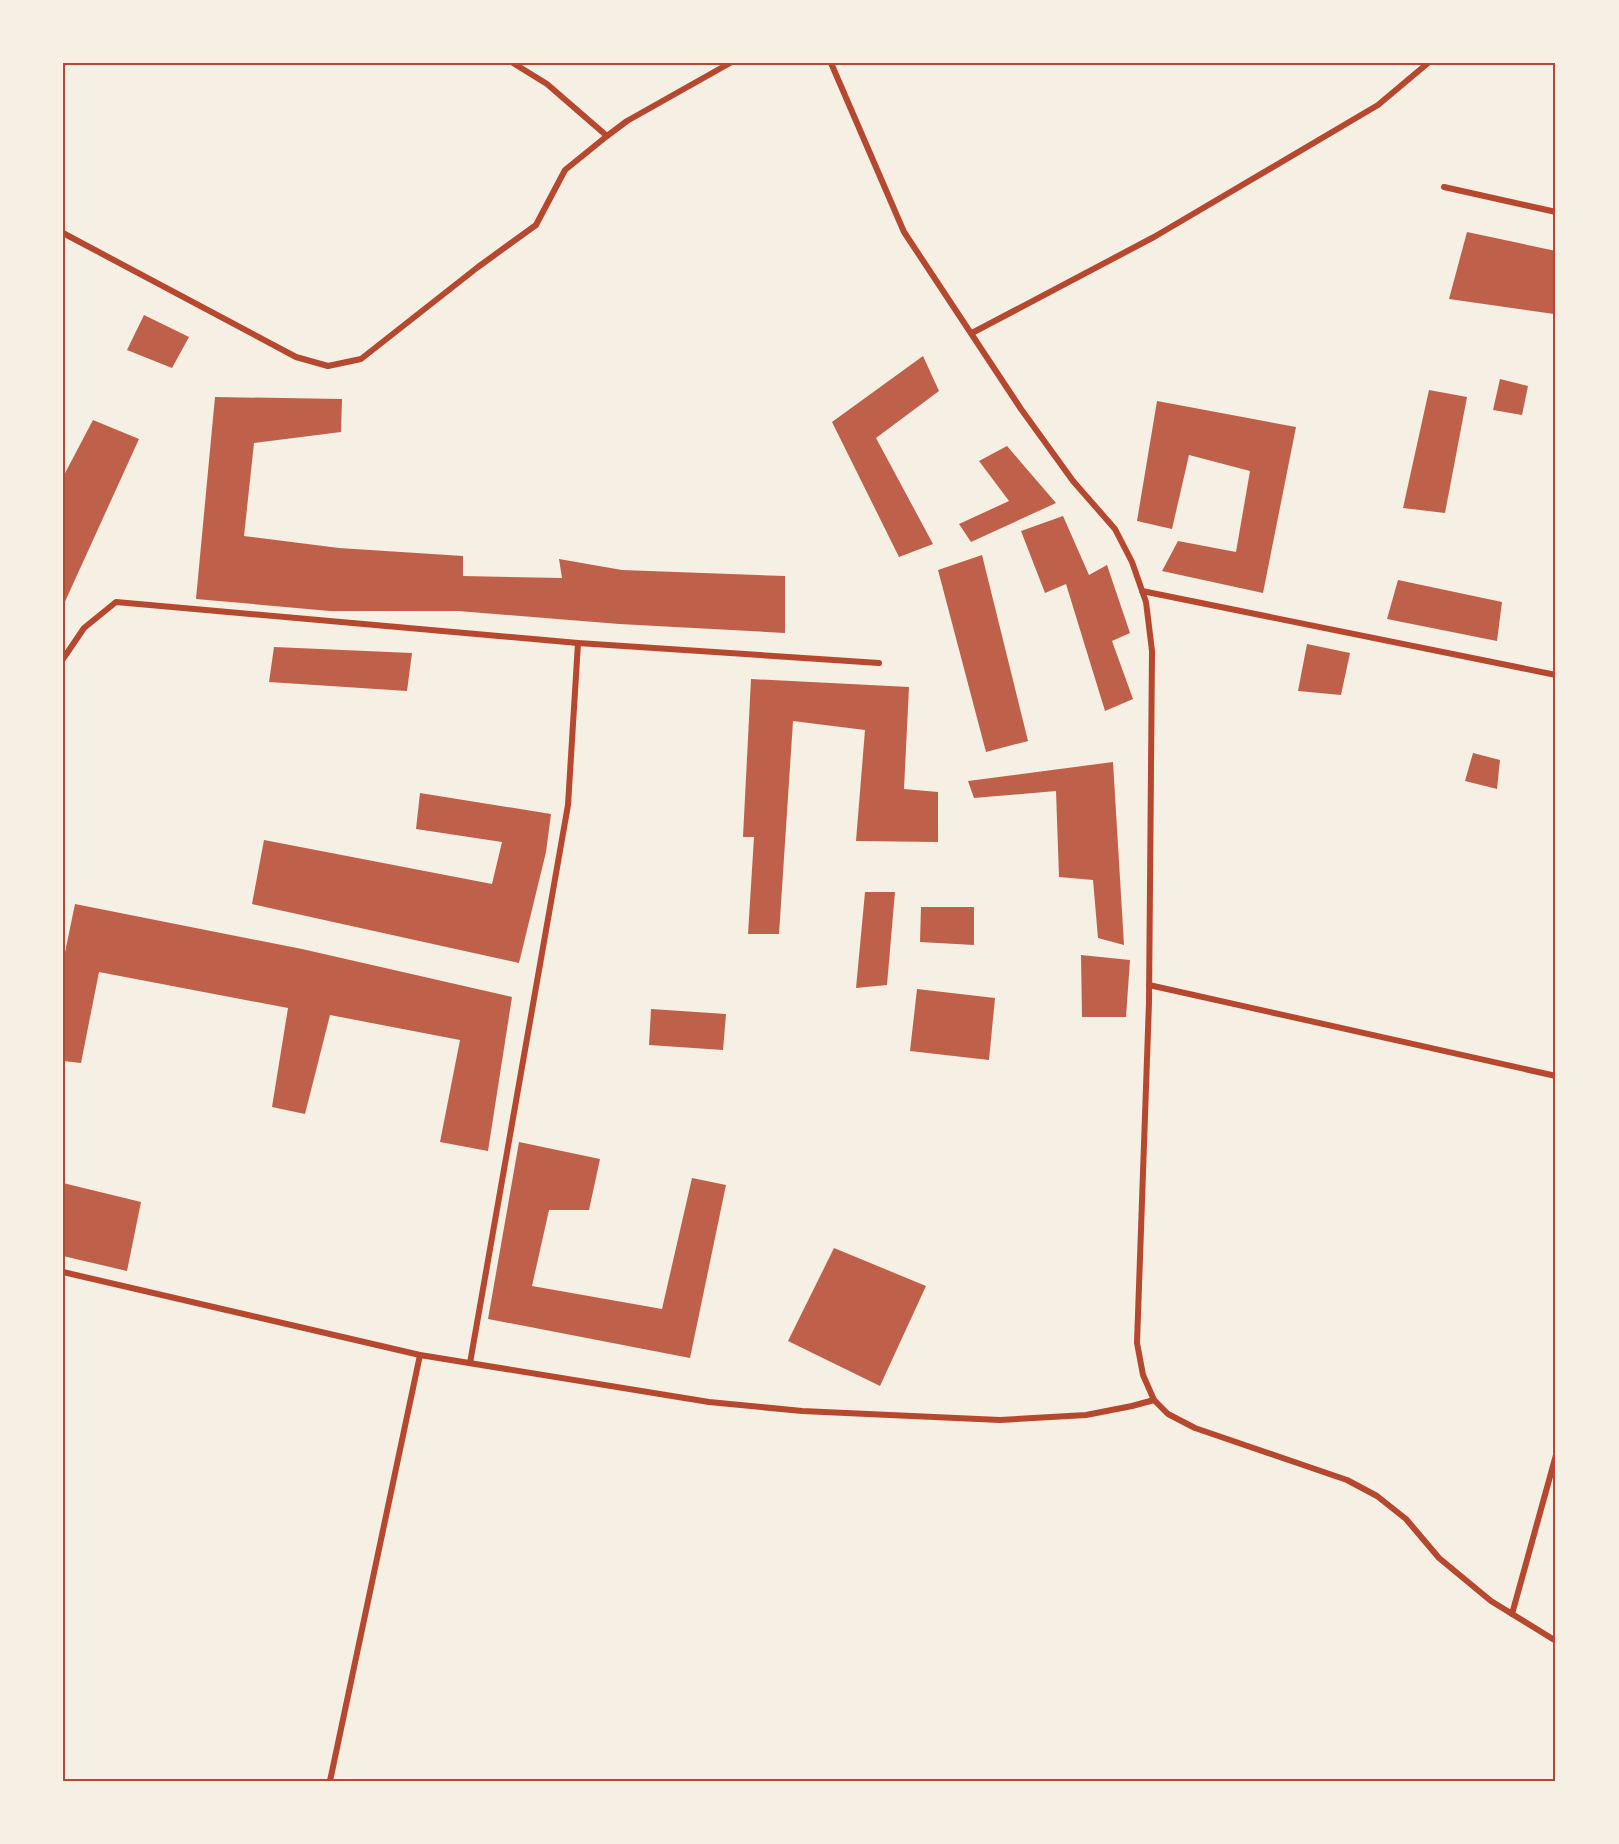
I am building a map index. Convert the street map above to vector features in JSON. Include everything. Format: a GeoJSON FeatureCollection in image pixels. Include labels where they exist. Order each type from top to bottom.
{"type":"FeatureCollection","features":[{"type":"Feature","properties":{"kind":"street"},"geometry":{"type":"LineString","coordinates":[[513,63],[547,84],[607,136]]}},
{"type":"Feature","properties":{"kind":"street"},"geometry":{"type":"LineString","coordinates":[[63,233],[296,357],[328,366],[361,359],[478,267],[536,225],[565,170],[607,136],[627,121],[730,63]]}},
{"type":"Feature","properties":{"kind":"street"},"geometry":{"type":"LineString","coordinates":[[831,63],[904,232],[1073,481],[1115,529],[1132,562],[1146,602],[1152,651],[1149,985],[1137,1343],[1143,1375],[1154,1400],[1168,1414],[1195,1428],[1347,1480],[1377,1496],[1406,1519],[1439,1558],[1491,1601],[1556,1641]]}},
{"type":"Feature","properties":{"kind":"street"},"geometry":{"type":"LineString","coordinates":[[972,333],[1154,237],[1378,105],[1428,63]]}},
{"type":"Feature","properties":{"kind":"street"},"geometry":{"type":"LineString","coordinates":[[1444,187],[1556,212]]}},
{"type":"Feature","properties":{"kind":"street"},"geometry":{"type":"LineString","coordinates":[[1142,591],[1556,675]]}},
{"type":"Feature","properties":{"kind":"street"},"geometry":{"type":"LineString","coordinates":[[63,659],[84,628],[116,602],[578,643],[879,663]]}},
{"type":"Feature","properties":{"kind":"street"},"geometry":{"type":"LineString","coordinates":[[470,1364],[568,805],[578,643]]}},
{"type":"Feature","properties":{"kind":"street"},"geometry":{"type":"LineString","coordinates":[[1149,985],[1556,1076]]}},
{"type":"Feature","properties":{"kind":"street"},"geometry":{"type":"LineString","coordinates":[[63,1272],[420,1355],[709,1402],[802,1411],[1000,1420],[1086,1415],[1132,1407],[1154,1400]]}},
{"type":"Feature","properties":{"kind":"street"},"geometry":{"type":"LineString","coordinates":[[330,1781],[420,1355]]}},
{"type":"Feature","properties":{"kind":"street"},"geometry":{"type":"LineString","coordinates":[[1512,1614],[1556,1455]]}},
{"type":"Feature","properties":{"kind":"building"},"geometry":{"type":"Polygon","coordinates":[[[1467,232],[1556,251],[1554,314],[1449,299],[1467,232]]]}},
{"type":"Feature","properties":{"kind":"building"},"geometry":{"type":"Polygon","coordinates":[[[144,315],[189,337],[172,368],[127,350],[144,315]]]}},
{"type":"Feature","properties":{"kind":"building"},"geometry":{"type":"Polygon","coordinates":[[[923,356],[939,391],[876,438],[933,544],[899,557],[832,422],[923,356]]]}},
{"type":"Feature","properties":{"kind":"building"},"geometry":{"type":"Polygon","coordinates":[[[1500,379],[1528,386],[1522,415],[1493,410],[1500,379]]]}},
{"type":"Feature","properties":{"kind":"building"},"geometry":{"type":"Polygon","coordinates":[[[1429,390],[1467,397],[1445,513],[1403,508],[1429,390]]]}},
{"type":"Feature","properties":{"kind":"building"},"geometry":{"type":"Polygon","coordinates":[[[215,397],[342,399],[341,432],[254,443],[244,536],[339,548],[463,556],[463,576],[562,578],[559,559],[622,570],[785,576],[785,633],[619,624],[458,611],[330,611],[196,599],[215,397]]]}},
{"type":"Feature","properties":{"kind":"building"},"geometry":{"type":"Polygon","coordinates":[[[1157,401],[1296,427],[1263,593],[1162,571],[1178,541],[1236,552],[1250,471],[1189,455],[1172,529],[1137,521],[1157,401]]]}},
{"type":"Feature","properties":{"kind":"building"},"geometry":{"type":"Polygon","coordinates":[[[93,420],[139,439],[63,606],[63,477],[93,420]]]}},
{"type":"Feature","properties":{"kind":"building"},"geometry":{"type":"Polygon","coordinates":[[[1007,446],[1056,503],[971,542],[959,524],[1009,501],[979,461],[1007,446]]]}},
{"type":"Feature","properties":{"kind":"building"},"geometry":{"type":"Polygon","coordinates":[[[1063,516],[1089,575],[1107,565],[1130,633],[1112,641],[1133,699],[1105,711],[1066,584],[1045,593],[1021,531],[1063,516]]]}},
{"type":"Feature","properties":{"kind":"building"},"geometry":{"type":"Polygon","coordinates":[[[982,555],[1028,741],[986,752],[938,570],[982,555]]]}},
{"type":"Feature","properties":{"kind":"building"},"geometry":{"type":"Polygon","coordinates":[[[1398,580],[1502,602],[1497,641],[1387,619],[1398,580]]]}},
{"type":"Feature","properties":{"kind":"building"},"geometry":{"type":"Polygon","coordinates":[[[1307,644],[1350,653],[1341,695],[1298,691],[1307,644]]]}},
{"type":"Feature","properties":{"kind":"building"},"geometry":{"type":"Polygon","coordinates":[[[274,647],[412,653],[407,691],[269,682],[274,647]]]}},
{"type":"Feature","properties":{"kind":"building"},"geometry":{"type":"Polygon","coordinates":[[[751,679],[909,687],[904,789],[938,792],[938,842],[856,841],[865,730],[793,721],[779,934],[748,934],[754,837],[743,837],[751,679]]]}},
{"type":"Feature","properties":{"kind":"building"},"geometry":{"type":"Polygon","coordinates":[[[1473,753],[1500,760],[1497,789],[1465,781],[1473,753]]]}},
{"type":"Feature","properties":{"kind":"building"},"geometry":{"type":"Polygon","coordinates":[[[1113,762],[1124,945],[1098,938],[1093,880],[1059,877],[1056,791],[974,798],[968,781],[1113,762]]]}},
{"type":"Feature","properties":{"kind":"building"},"geometry":{"type":"Polygon","coordinates":[[[420,793],[551,814],[546,852],[519,963],[252,904],[264,840],[492,884],[502,842],[416,829],[420,793]]]}},
{"type":"Feature","properties":{"kind":"building"},"geometry":{"type":"Polygon","coordinates":[[[865,892],[895,892],[887,985],[856,988],[865,892]]]}},
{"type":"Feature","properties":{"kind":"building"},"geometry":{"type":"Polygon","coordinates":[[[75,904],[302,949],[512,997],[488,1151],[440,1142],[460,1040],[330,1015],[305,1114],[272,1107],[288,1008],[99,972],[81,1063],[63,1061],[63,962],[75,904]]]}},
{"type":"Feature","properties":{"kind":"building"},"geometry":{"type":"Polygon","coordinates":[[[921,907],[974,907],[974,945],[920,942],[921,907]]]}},
{"type":"Feature","properties":{"kind":"building"},"geometry":{"type":"Polygon","coordinates":[[[1081,955],[1130,960],[1126,1017],[1082,1017],[1081,955]]]}},
{"type":"Feature","properties":{"kind":"building"},"geometry":{"type":"Polygon","coordinates":[[[917,989],[995,998],[989,1060],[910,1051],[917,989]]]}},
{"type":"Feature","properties":{"kind":"building"},"geometry":{"type":"Polygon","coordinates":[[[651,1009],[726,1014],[723,1050],[649,1045],[651,1009]]]}},
{"type":"Feature","properties":{"kind":"building"},"geometry":{"type":"Polygon","coordinates":[[[519,1142],[600,1159],[589,1210],[549,1210],[532,1286],[662,1309],[692,1178],[726,1185],[690,1358],[488,1319],[519,1142]]]}},
{"type":"Feature","properties":{"kind":"building"},"geometry":{"type":"Polygon","coordinates":[[[63,1183],[141,1202],[127,1271],[63,1256],[63,1183]]]}},
{"type":"Feature","properties":{"kind":"building"},"geometry":{"type":"Polygon","coordinates":[[[834,1248],[926,1286],[880,1386],[788,1341],[834,1248]]]}}]}
